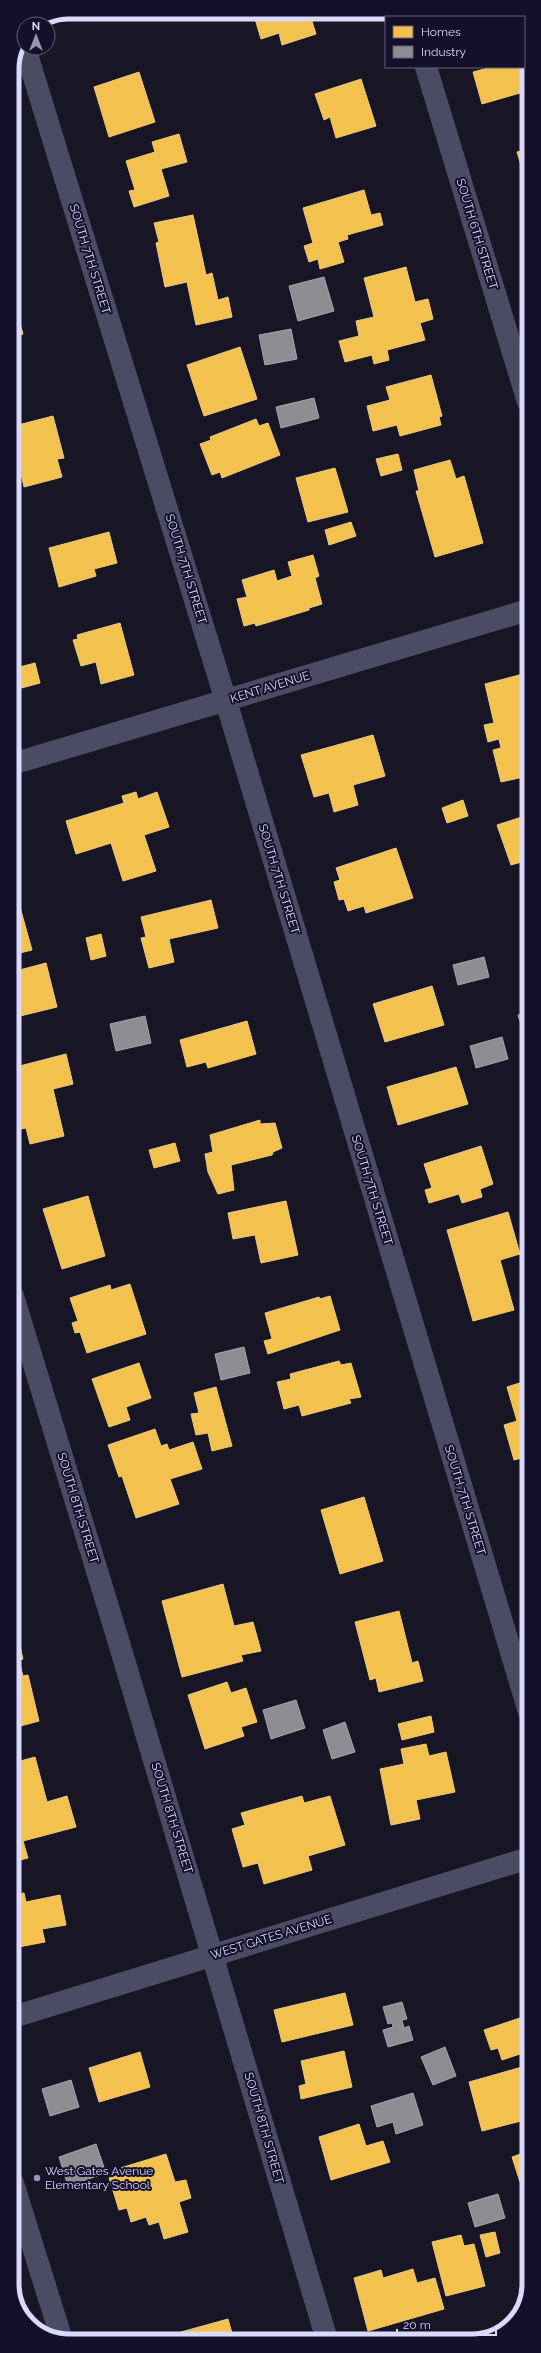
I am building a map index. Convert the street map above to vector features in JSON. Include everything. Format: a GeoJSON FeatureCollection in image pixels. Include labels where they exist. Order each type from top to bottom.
{"type":"FeatureCollection","features":[{"type":"Feature","properties":{"kind":"street","name":"SOUTH 7TH STREET"},"geometry":{"type":"LineString","coordinates":[[27,56],[226,701],[522,1689]]}},
{"type":"Feature","properties":{"kind":"street","name":"SOUTH 6TH STREET"},"geometry":{"type":"LineString","coordinates":[[426,68],[522,382]]}},
{"type":"Feature","properties":{"kind":"street","name":"KENT AVENUE"},"geometry":{"type":"LineString","coordinates":[[19,762],[522,612]]}},
{"type":"Feature","properties":{"kind":"street","name":"SOUTH 8TH STREET"},"geometry":{"type":"LineString","coordinates":[[19,1316],[213,1955],[325,2334]]}},
{"type":"Feature","properties":{"kind":"street","name":"WEST GATES AVENUE"},"geometry":{"type":"LineString","coordinates":[[19,2015],[522,1860]]}},
{"type":"Feature","properties":{"kind":"street"},"geometry":{"type":"LineString","coordinates":[[19,2202],[60,2333]]}},
{"type":"Feature","properties":{"kind":"building: Homes"},"geometry":{"type":"Polygon","coordinates":[[[255,19],[311,19],[316,34],[282,45],[279,33],[261,39],[255,19]]]}},
{"type":"Feature","properties":{"kind":"building: Homes"},"geometry":{"type":"Polygon","coordinates":[[[488,68],[522,68],[522,100],[520,93],[482,104],[473,72],[488,68]]]}},
{"type":"Feature","properties":{"kind":"building: Homes"},"geometry":{"type":"Polygon","coordinates":[[[139,72],[155,122],[109,137],[94,87],[139,72]]]}},
{"type":"Feature","properties":{"kind":"building: Homes"},"geometry":{"type":"Polygon","coordinates":[[[361,79],[376,126],[336,138],[330,117],[324,120],[315,94],[361,79]]]}},
{"type":"Feature","properties":{"kind":"building: Homes"},"geometry":{"type":"Polygon","coordinates":[[[179,134],[187,162],[161,169],[169,196],[134,207],[129,191],[135,190],[126,161],[155,152],[152,142],[179,134]]]}},
{"type":"Feature","properties":{"kind":"building: Homes"},"geometry":{"type":"Polygon","coordinates":[[[522,151],[522,168],[517,152],[522,151]]]}},
{"type":"Feature","properties":{"kind":"building: Homes"},"geometry":{"type":"Polygon","coordinates":[[[364,190],[371,215],[380,213],[383,225],[347,235],[348,239],[338,242],[344,262],[320,269],[318,259],[309,262],[304,246],[313,243],[303,208],[364,190]]]}},
{"type":"Feature","properties":{"kind":"building: Homes"},"geometry":{"type":"Polygon","coordinates":[[[193,215],[206,275],[212,273],[218,300],[228,297],[232,317],[196,325],[187,282],[165,287],[156,243],[159,242],[154,223],[193,215]]]}},
{"type":"Feature","properties":{"kind":"building: Homes"},"geometry":{"type":"Polygon","coordinates":[[[406,267],[415,302],[428,299],[433,319],[420,323],[425,340],[387,350],[389,360],[374,364],[372,355],[345,362],[339,341],[359,336],[356,321],[374,317],[364,278],[406,267]]]}},
{"type":"Feature","properties":{"kind":"building: Homes"},"geometry":{"type":"Polygon","coordinates":[[[19,320],[23,334],[19,335],[19,320]]]}},
{"type":"Feature","properties":{"kind":"building: Homes"},"geometry":{"type":"Polygon","coordinates":[[[240,347],[257,399],[204,416],[187,365],[240,347]]]}},
{"type":"Feature","properties":{"kind":"building: Homes"},"geometry":{"type":"Polygon","coordinates":[[[431,375],[442,416],[439,417],[441,425],[400,436],[397,425],[373,431],[367,406],[390,400],[386,387],[431,375]]]}},
{"type":"Feature","properties":{"kind":"building: Homes"},"geometry":{"type":"Polygon","coordinates":[[[53,416],[64,458],[57,459],[62,477],[24,487],[21,473],[19,473],[19,425],[53,416]]]}},
{"type":"Feature","properties":{"kind":"building: Homes"},"geometry":{"type":"Polygon","coordinates":[[[256,419],[259,426],[268,423],[280,455],[222,478],[220,472],[212,475],[200,444],[211,440],[210,437],[256,419]]]}},
{"type":"Feature","properties":{"kind":"building: Homes"},"geometry":{"type":"Polygon","coordinates":[[[398,454],[402,470],[381,476],[376,459],[398,454]]]}},
{"type":"Feature","properties":{"kind":"building: Homes"},"geometry":{"type":"Polygon","coordinates":[[[450,460],[456,479],[464,476],[483,543],[435,557],[416,491],[419,491],[414,470],[450,460]]]}},
{"type":"Feature","properties":{"kind":"building: Homes"},"geometry":{"type":"Polygon","coordinates":[[[335,468],[348,512],[308,522],[296,478],[335,468]]]}},
{"type":"Feature","properties":{"kind":"building: Homes"},"geometry":{"type":"Polygon","coordinates":[[[351,522],[356,536],[329,545],[325,530],[351,522]]]}},
{"type":"Feature","properties":{"kind":"building: Homes"},"geometry":{"type":"Polygon","coordinates":[[[109,532],[117,563],[94,569],[96,576],[59,587],[49,548],[109,532]]]}},
{"type":"Feature","properties":{"kind":"building: Homes"},"geometry":{"type":"Polygon","coordinates":[[[313,555],[319,576],[315,578],[322,604],[309,608],[309,610],[256,626],[255,623],[244,626],[237,599],[247,597],[242,580],[274,570],[277,581],[292,576],[288,562],[313,555]]]}},
{"type":"Feature","properties":{"kind":"building: Homes"},"geometry":{"type":"Polygon","coordinates":[[[120,623],[134,675],[101,684],[96,662],[81,666],[73,640],[78,639],[77,635],[120,623]]]}},
{"type":"Feature","properties":{"kind":"building: Homes"},"geometry":{"type":"Polygon","coordinates":[[[35,663],[40,683],[19,689],[19,667],[35,663]]]}},
{"type":"Feature","properties":{"kind":"building: Homes"},"geometry":{"type":"Polygon","coordinates":[[[522,674],[522,777],[501,782],[493,750],[501,748],[499,739],[488,742],[484,725],[494,723],[485,684],[522,674]]]}},
{"type":"Feature","properties":{"kind":"building: Homes"},"geometry":{"type":"Polygon","coordinates":[[[373,735],[385,776],[353,785],[358,805],[334,812],[329,793],[314,797],[301,755],[373,735]]]}},
{"type":"Feature","properties":{"kind":"building: Homes"},"geometry":{"type":"Polygon","coordinates":[[[136,792],[138,799],[157,792],[169,827],[144,835],[156,871],[123,881],[111,843],[76,854],[66,821],[124,803],[122,796],[136,792]]]}},
{"type":"Feature","properties":{"kind":"building: Homes"},"geometry":{"type":"Polygon","coordinates":[[[463,800],[468,816],[447,823],[442,808],[463,800]]]}},
{"type":"Feature","properties":{"kind":"building: Homes"},"geometry":{"type":"Polygon","coordinates":[[[522,817],[522,862],[511,865],[497,825],[522,817]]]}},
{"type":"Feature","properties":{"kind":"building: Homes"},"geometry":{"type":"Polygon","coordinates":[[[396,848],[413,898],[366,913],[364,906],[348,911],[344,899],[339,900],[334,882],[340,880],[336,868],[396,848]]]}},
{"type":"Feature","properties":{"kind":"building: Homes"},"geometry":{"type":"Polygon","coordinates":[[[211,900],[218,928],[169,939],[174,962],[149,968],[141,938],[146,937],[141,917],[211,900]]]}},
{"type":"Feature","properties":{"kind":"building: Homes"},"geometry":{"type":"Polygon","coordinates":[[[19,904],[32,950],[19,953],[19,904]]]}},
{"type":"Feature","properties":{"kind":"building: Homes"},"geometry":{"type":"Polygon","coordinates":[[[101,934],[106,956],[91,960],[86,938],[101,934]]]}},
{"type":"Feature","properties":{"kind":"building: Homes"},"geometry":{"type":"Polygon","coordinates":[[[46,963],[57,1007],[19,1016],[19,970],[46,963]]]}},
{"type":"Feature","properties":{"kind":"building: Homes"},"geometry":{"type":"Polygon","coordinates":[[[432,986],[444,1025],[385,1042],[373,1004],[432,986]]]}},
{"type":"Feature","properties":{"kind":"building: Homes"},"geometry":{"type":"Polygon","coordinates":[[[247,1021],[256,1054],[208,1068],[206,1062],[187,1067],[180,1040],[247,1021]]]}},
{"type":"Feature","properties":{"kind":"building: Homes"},"geometry":{"type":"Polygon","coordinates":[[[66,1054],[73,1084],[53,1089],[64,1136],[30,1144],[26,1128],[19,1129],[19,1066],[66,1054]]]}},
{"type":"Feature","properties":{"kind":"building: Homes"},"geometry":{"type":"Polygon","coordinates":[[[456,1067],[468,1104],[398,1125],[387,1087],[456,1067]]]}},
{"type":"Feature","properties":{"kind":"building: Homes"},"geometry":{"type":"Polygon","coordinates":[[[260,1120],[260,1124],[275,1123],[282,1148],[273,1152],[272,1155],[231,1165],[234,1190],[218,1194],[208,1172],[205,1154],[213,1152],[210,1135],[260,1120]]]}},
{"type":"Feature","properties":{"kind":"building: Homes"},"geometry":{"type":"Polygon","coordinates":[[[175,1143],[180,1161],[154,1168],[149,1150],[175,1143]]]}},
{"type":"Feature","properties":{"kind":"building: Homes"},"geometry":{"type":"Polygon","coordinates":[[[481,1146],[493,1184],[480,1189],[482,1197],[462,1203],[459,1194],[429,1203],[425,1190],[432,1188],[424,1164],[481,1146]]]}},
{"type":"Feature","properties":{"kind":"building: Homes"},"geometry":{"type":"Polygon","coordinates":[[[88,1196],[105,1256],[62,1269],[43,1209],[88,1196]]]}},
{"type":"Feature","properties":{"kind":"building: Homes"},"geometry":{"type":"Polygon","coordinates":[[[286,1201],[298,1255],[261,1263],[255,1235],[233,1239],[228,1213],[286,1201]]]}},
{"type":"Feature","properties":{"kind":"building: Homes"},"geometry":{"type":"Polygon","coordinates":[[[508,1212],[520,1254],[500,1260],[514,1310],[473,1321],[447,1230],[508,1212]]]}},
{"type":"Feature","properties":{"kind":"building: Homes"},"geometry":{"type":"Polygon","coordinates":[[[130,1284],[146,1334],[87,1353],[80,1332],[75,1333],[72,1323],[78,1321],[70,1298],[110,1285],[111,1290],[130,1284]]]}},
{"type":"Feature","properties":{"kind":"building: Homes"},"geometry":{"type":"Polygon","coordinates":[[[330,1296],[340,1330],[268,1354],[264,1341],[272,1339],[265,1313],[319,1297],[320,1299],[330,1296]]]}},
{"type":"Feature","properties":{"kind":"building: Homes"},"geometry":{"type":"Polygon","coordinates":[[[339,1361],[341,1365],[351,1363],[361,1397],[349,1399],[351,1403],[302,1416],[299,1405],[284,1409],[277,1382],[291,1379],[290,1374],[339,1361]]]}},
{"type":"Feature","properties":{"kind":"building: Homes"},"geometry":{"type":"Polygon","coordinates":[[[139,1363],[151,1398],[126,1407],[130,1420],[109,1427],[92,1379],[139,1363]]]}},
{"type":"Feature","properties":{"kind":"building: Homes"},"geometry":{"type":"Polygon","coordinates":[[[522,1382],[522,1458],[514,1460],[504,1425],[517,1421],[507,1387],[522,1382]]]}},
{"type":"Feature","properties":{"kind":"building: Homes"},"geometry":{"type":"Polygon","coordinates":[[[216,1387],[232,1446],[212,1451],[208,1433],[196,1435],[191,1414],[199,1413],[194,1393],[216,1387]]]}},
{"type":"Feature","properties":{"kind":"building: Homes"},"geometry":{"type":"Polygon","coordinates":[[[155,1429],[161,1446],[167,1444],[169,1450],[193,1442],[202,1469],[170,1479],[179,1504],[136,1518],[122,1476],[119,1477],[108,1445],[155,1429]]]}},
{"type":"Feature","properties":{"kind":"building: Homes"},"geometry":{"type":"Polygon","coordinates":[[[364,1497],[383,1561],[340,1574],[321,1510],[364,1497]]]}},
{"type":"Feature","properties":{"kind":"building: Homes"},"geometry":{"type":"Polygon","coordinates":[[[223,1584],[234,1626],[253,1622],[261,1651],[241,1655],[243,1661],[182,1677],[162,1601],[223,1584]]]}},
{"type":"Feature","properties":{"kind":"building: Homes"},"geometry":{"type":"Polygon","coordinates":[[[399,1611],[412,1663],[418,1661],[423,1681],[379,1692],[376,1678],[370,1680],[355,1622],[399,1611]]]}},
{"type":"Feature","properties":{"kind":"building: Homes"},"geometry":{"type":"Polygon","coordinates":[[[19,1642],[23,1659],[19,1660],[19,1642]]]}},
{"type":"Feature","properties":{"kind":"building: Homes"},"geometry":{"type":"Polygon","coordinates":[[[19,1660],[23,1676],[28,1675],[39,1721],[19,1726],[19,1660]]]}},
{"type":"Feature","properties":{"kind":"building: Homes"},"geometry":{"type":"Polygon","coordinates":[[[227,1682],[231,1693],[246,1688],[257,1722],[241,1727],[244,1736],[205,1749],[188,1695],[227,1682]]]}},
{"type":"Feature","properties":{"kind":"building: Homes"},"geometry":{"type":"Polygon","coordinates":[[[431,1716],[434,1732],[402,1740],[398,1724],[431,1716]]]}},
{"type":"Feature","properties":{"kind":"building: Homes"},"geometry":{"type":"Polygon","coordinates":[[[426,1744],[429,1756],[446,1752],[455,1792],[416,1800],[420,1819],[391,1825],[380,1769],[404,1764],[401,1749],[426,1744]]]}},
{"type":"Feature","properties":{"kind":"building: Homes"},"geometry":{"type":"Polygon","coordinates":[[[35,1757],[47,1802],[67,1796],[76,1827],[23,1841],[28,1858],[19,1860],[19,1761],[35,1757]]]}},
{"type":"Feature","properties":{"kind":"building: Homes"},"geometry":{"type":"Polygon","coordinates":[[[302,1796],[304,1803],[330,1796],[345,1845],[308,1856],[312,1870],[264,1884],[258,1863],[243,1867],[232,1829],[245,1825],[241,1813],[302,1796]]]}},
{"type":"Feature","properties":{"kind":"building: Homes"},"geometry":{"type":"Polygon","coordinates":[[[24,1893],[26,1902],[60,1895],[66,1925],[42,1929],[45,1942],[19,1947],[19,1894],[24,1893]]]}},
{"type":"Feature","properties":{"kind":"building: Homes"},"geometry":{"type":"Polygon","coordinates":[[[345,1993],[353,2025],[282,2042],[274,2010],[345,1993]]]}},
{"type":"Feature","properties":{"kind":"building: Homes"},"geometry":{"type":"Polygon","coordinates":[[[522,2017],[522,2053],[502,2060],[498,2048],[491,2050],[484,2030],[522,2017]]]}},
{"type":"Feature","properties":{"kind":"building: Homes"},"geometry":{"type":"Polygon","coordinates":[[[344,2051],[352,2087],[301,2099],[299,2086],[306,2084],[301,2061],[344,2051]]]}},
{"type":"Feature","properties":{"kind":"building: Homes"},"geometry":{"type":"Polygon","coordinates":[[[140,2052],[150,2087],[99,2102],[89,2068],[140,2052]]]}},
{"type":"Feature","properties":{"kind":"building: Homes"},"geometry":{"type":"Polygon","coordinates":[[[522,2067],[522,2121],[482,2131],[469,2082],[522,2067]]]}},
{"type":"Feature","properties":{"kind":"building: Homes"},"geometry":{"type":"Polygon","coordinates":[[[359,2124],[366,2146],[383,2141],[390,2162],[331,2180],[319,2137],[359,2124]]]}},
{"type":"Feature","properties":{"kind":"building: Homes"},"geometry":{"type":"Polygon","coordinates":[[[522,2153],[522,2181],[520,2182],[512,2157],[522,2153]]]}},
{"type":"Feature","properties":{"kind":"building: Homes"},"geometry":{"type":"Polygon","coordinates":[[[166,2154],[175,2182],[186,2180],[191,2198],[179,2202],[188,2232],[164,2239],[159,2222],[149,2225],[146,2217],[131,2222],[127,2208],[119,2210],[109,2178],[119,2175],[117,2169],[166,2154]]]}},
{"type":"Feature","properties":{"kind":"building: Homes"},"geometry":{"type":"Polygon","coordinates":[[[495,2232],[500,2253],[486,2257],[480,2235],[495,2232]]]}},
{"type":"Feature","properties":{"kind":"building: Homes"},"geometry":{"type":"Polygon","coordinates":[[[461,2235],[464,2246],[474,2244],[485,2286],[446,2296],[432,2242],[461,2235]]]}},
{"type":"Feature","properties":{"kind":"building: Homes"},"geometry":{"type":"Polygon","coordinates":[[[413,2269],[417,2283],[435,2278],[444,2309],[368,2331],[354,2278],[381,2270],[383,2278],[413,2269]]]}},
{"type":"Feature","properties":{"kind":"building: Homes"},"geometry":{"type":"Polygon","coordinates":[[[228,2319],[232,2334],[182,2334],[181,2332],[228,2319]]]}},
{"type":"Feature","properties":{"kind":"building: Industry"},"geometry":{"type":"Polygon","coordinates":[[[324,277],[334,311],[298,321],[289,286],[324,277]]]}},
{"type":"Feature","properties":{"kind":"building: Industry"},"geometry":{"type":"Polygon","coordinates":[[[291,329],[297,359],[265,365],[259,335],[291,329]]]}},
{"type":"Feature","properties":{"kind":"building: Industry"},"geometry":{"type":"Polygon","coordinates":[[[314,398],[319,418],[281,428],[276,407],[314,398]]]}},
{"type":"Feature","properties":{"kind":"building: Industry"},"geometry":{"type":"Polygon","coordinates":[[[484,957],[489,977],[458,985],[453,965],[484,957]]]}},
{"type":"Feature","properties":{"kind":"building: Industry"},"geometry":{"type":"Polygon","coordinates":[[[522,1014],[522,1027],[518,1015],[522,1014]]]}},
{"type":"Feature","properties":{"kind":"building: Industry"},"geometry":{"type":"Polygon","coordinates":[[[145,1016],[151,1043],[116,1051],[110,1024],[145,1016]]]}},
{"type":"Feature","properties":{"kind":"building: Industry"},"geometry":{"type":"Polygon","coordinates":[[[502,1037],[508,1059],[476,1068],[470,1046],[502,1037]]]}},
{"type":"Feature","properties":{"kind":"building: Industry"},"geometry":{"type":"Polygon","coordinates":[[[244,1347],[250,1373],[221,1380],[215,1354],[244,1347]]]}},
{"type":"Feature","properties":{"kind":"building: Industry"},"geometry":{"type":"Polygon","coordinates":[[[296,1700],[305,1728],[271,1739],[263,1710],[296,1700]]]}},
{"type":"Feature","properties":{"kind":"building: Industry"},"geometry":{"type":"Polygon","coordinates":[[[345,1722],[355,1752],[332,1759],[323,1730],[345,1722]]]}},
{"type":"Feature","properties":{"kind":"building: Industry"},"geometry":{"type":"Polygon","coordinates":[[[402,2002],[407,2019],[402,2020],[404,2028],[409,2026],[413,2040],[388,2047],[383,2030],[393,2027],[392,2023],[388,2024],[383,2007],[402,2002]]]}},
{"type":"Feature","properties":{"kind":"building: Industry"},"geometry":{"type":"Polygon","coordinates":[[[445,2047],[456,2076],[433,2085],[421,2057],[445,2047]]]}},
{"type":"Feature","properties":{"kind":"building: Industry"},"geometry":{"type":"Polygon","coordinates":[[[71,2080],[79,2107],[50,2116],[42,2089],[71,2080]]]}},
{"type":"Feature","properties":{"kind":"building: Industry"},"geometry":{"type":"Polygon","coordinates":[[[413,2093],[423,2125],[396,2134],[393,2122],[377,2127],[371,2106],[413,2093]]]}},
{"type":"Feature","properties":{"kind":"building: Industry"},"geometry":{"type":"Polygon","coordinates":[[[96,2144],[106,2173],[68,2186],[59,2157],[96,2144]]]}},
{"type":"Feature","properties":{"kind":"building: Industry"},"geometry":{"type":"Polygon","coordinates":[[[498,2194],[505,2218],[475,2227],[468,2203],[498,2194]]]}},
{"type":"Feature","properties":{"kind":"place","name":"West Gates Avenue Elementary School"},"geometry":{"type":"Point","coordinates":[37,2178]}}]}
